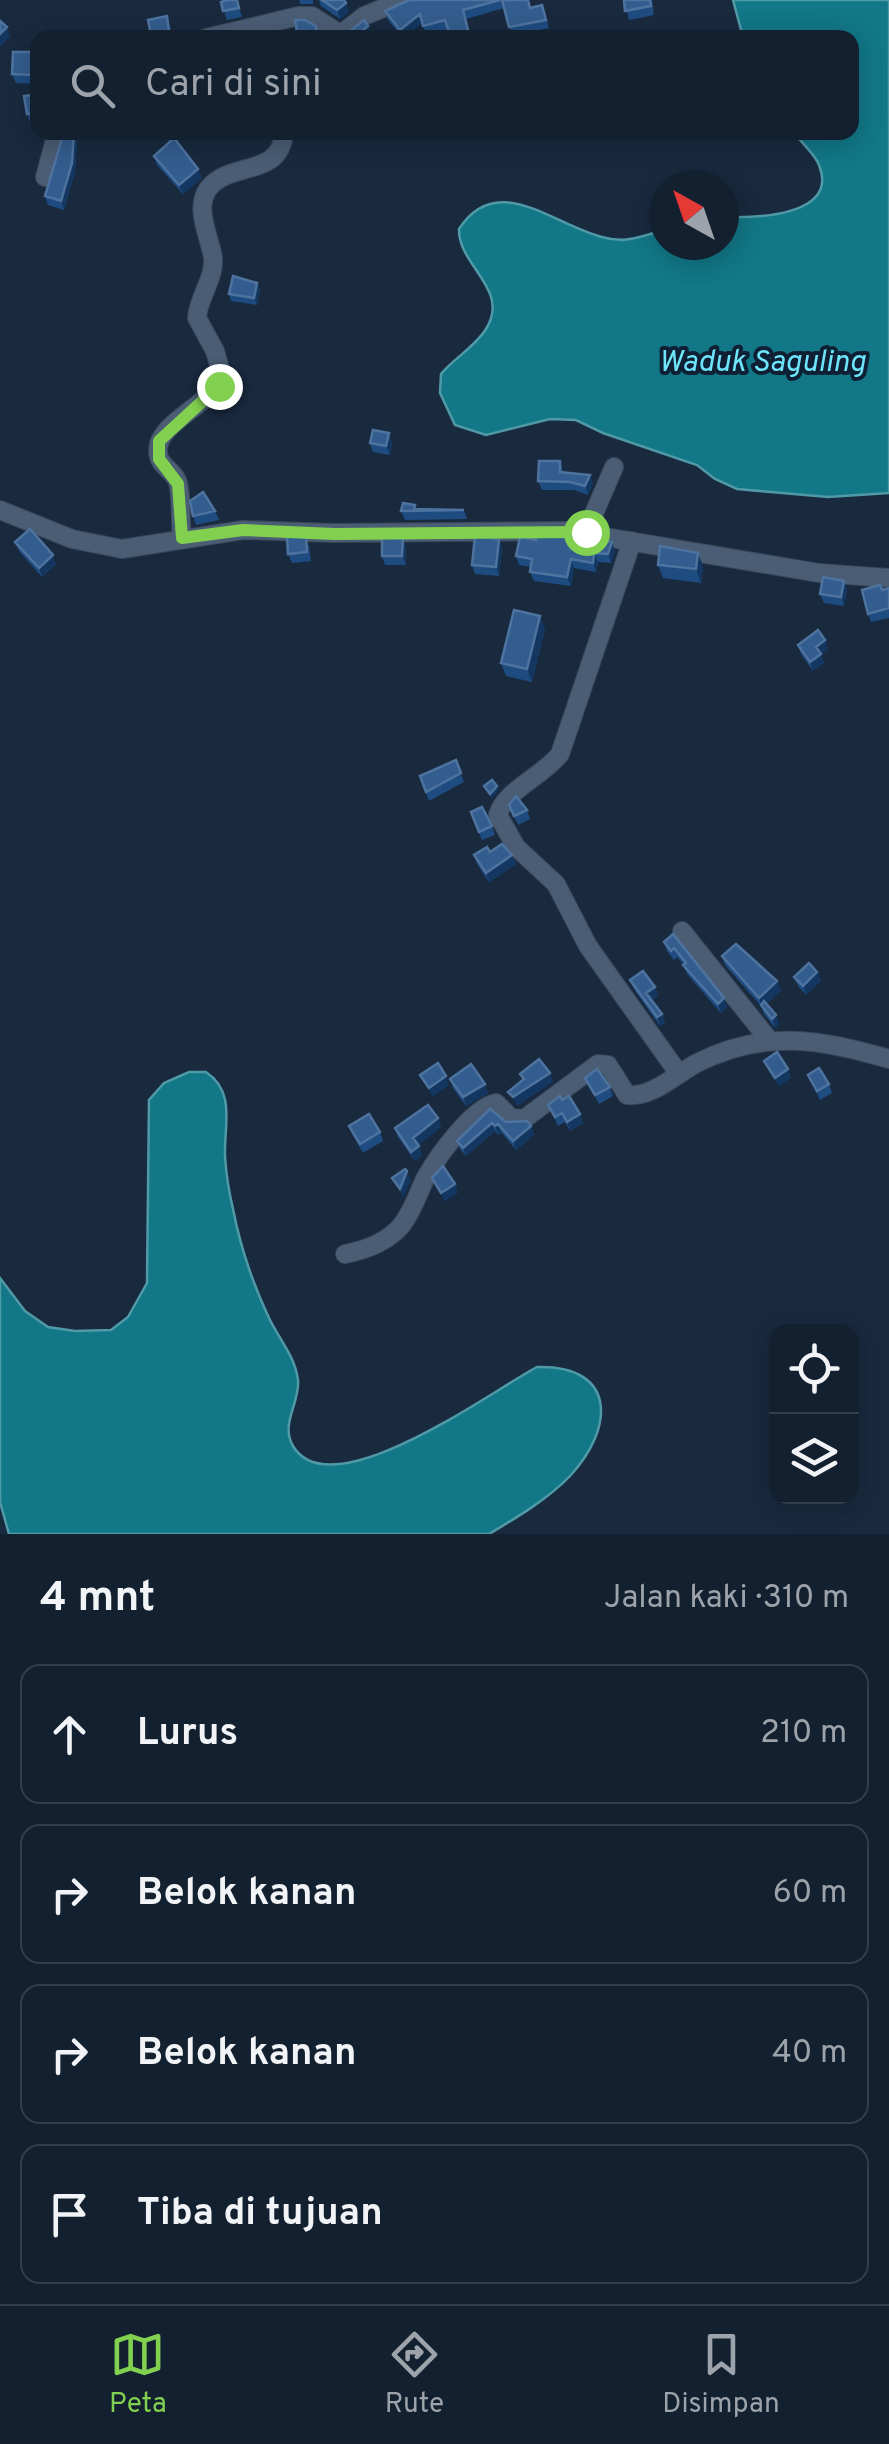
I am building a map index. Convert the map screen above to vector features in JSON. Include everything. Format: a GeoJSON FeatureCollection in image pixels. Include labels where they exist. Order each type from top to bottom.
{"type":"FeatureCollection","features":[{"type":"Feature","properties":{"kind":"street"},"geometry":{"type":"LineString","coordinates":[[346,30],[364,16],[403,0]]}},
{"type":"Feature","properties":{"kind":"street"},"geometry":{"type":"LineString","coordinates":[[240,30],[312,16],[330,30]]}},
{"type":"Feature","properties":{"kind":"street"},"geometry":{"type":"LineString","coordinates":[[45,177],[55,140]]}},
{"type":"Feature","properties":{"kind":"street"},"geometry":{"type":"LineString","coordinates":[[182,538],[178,484],[159,459],[158,448],[164,433],[212,394],[222,376],[215,351],[197,318],[213,258],[204,232],[205,195],[218,179],[274,158],[283,140]]}},
{"type":"Feature","properties":{"kind":"street"},"geometry":{"type":"LineString","coordinates":[[586,532],[614,467]]}},
{"type":"Feature","properties":{"kind":"street"},"geometry":{"type":"LineString","coordinates":[[0,510],[72,539],[122,549],[243,530],[334,534],[586,532],[819,574],[889,578]]}},
{"type":"Feature","properties":{"kind":"street"},"geometry":{"type":"LineString","coordinates":[[632,541],[560,754],[549,768],[509,796],[500,806],[498,816],[516,847],[556,884],[597,960],[679,1074]]}},
{"type":"Feature","properties":{"kind":"street"},"geometry":{"type":"LineString","coordinates":[[682,931],[769,1040]]}},
{"type":"Feature","properties":{"kind":"street"},"geometry":{"type":"LineString","coordinates":[[345,1254],[367,1250],[399,1229],[437,1160],[466,1124],[490,1104],[503,1108],[511,1118],[524,1119],[598,1064],[604,1062],[624,1092],[640,1096],[728,1050],[769,1040],[820,1042],[889,1059]]}},
{"type":"Feature","properties":{"kind":"water","name":"Waduk Saguling"},"geometry":{"type":"Polygon","coordinates":[[[733,0],[889,0],[889,493],[828,497],[737,489],[697,465],[576,420],[550,419],[486,435],[455,425],[440,393],[441,374],[481,335],[492,315],[488,290],[461,242],[459,229],[474,212],[490,204],[508,202],[610,239],[649,234],[649,260],[739,260],[739,217],[790,211],[817,195],[822,182],[819,165],[801,140],[859,140],[859,30],[741,30],[733,0]]]}},
{"type":"Feature","properties":{"kind":"water"},"geometry":{"type":"Polygon","coordinates":[[[189,1072],[206,1072],[225,1099],[226,1169],[239,1236],[263,1305],[290,1355],[298,1380],[289,1422],[293,1446],[313,1462],[341,1464],[375,1455],[450,1419],[537,1367],[563,1369],[583,1377],[595,1388],[600,1403],[595,1439],[570,1476],[531,1508],[489,1534],[9,1534],[0,1502],[0,1278],[25,1311],[48,1327],[111,1330],[128,1317],[147,1283],[149,1100],[164,1083],[189,1072]]]}},
{"type":"Feature","properties":{"kind":"building"},"geometry":{"type":"Polygon","coordinates":[[[237,0],[239,8],[223,11],[221,2],[237,0]]]}},
{"type":"Feature","properties":{"kind":"building"},"geometry":{"type":"Polygon","coordinates":[[[322,0],[344,0],[346,3],[337,10],[322,0]]]}},
{"type":"Feature","properties":{"kind":"building"},"geometry":{"type":"Polygon","coordinates":[[[409,0],[500,0],[463,10],[468,30],[448,30],[445,20],[423,26],[420,14],[400,30],[385,11],[409,0]]]}},
{"type":"Feature","properties":{"kind":"building"},"geometry":{"type":"Polygon","coordinates":[[[502,0],[528,0],[530,8],[542,5],[546,20],[509,27],[502,0]]]}},
{"type":"Feature","properties":{"kind":"building"},"geometry":{"type":"Polygon","coordinates":[[[624,0],[650,0],[651,6],[625,11],[624,0]]]}},
{"type":"Feature","properties":{"kind":"building"},"geometry":{"type":"Polygon","coordinates":[[[167,16],[169,30],[150,30],[148,20],[167,16]]]}},
{"type":"Feature","properties":{"kind":"building"},"geometry":{"type":"Polygon","coordinates":[[[295,20],[316,26],[316,30],[297,30],[295,20]]]}},
{"type":"Feature","properties":{"kind":"building"},"geometry":{"type":"Polygon","coordinates":[[[364,20],[368,26],[363,30],[352,30],[364,20]]]}},
{"type":"Feature","properties":{"kind":"building"},"geometry":{"type":"Polygon","coordinates":[[[13,52],[30,52],[30,75],[12,74],[13,52]]]}},
{"type":"Feature","properties":{"kind":"building"},"geometry":{"type":"Polygon","coordinates":[[[30,95],[30,113],[27,114],[24,96],[30,95]]]}},
{"type":"Feature","properties":{"kind":"building"},"geometry":{"type":"Polygon","coordinates":[[[62,140],[73,140],[72,163],[61,201],[45,196],[62,140]]]}},
{"type":"Feature","properties":{"kind":"building"},"geometry":{"type":"Polygon","coordinates":[[[176,140],[198,169],[179,185],[154,156],[176,140]]]}},
{"type":"Feature","properties":{"kind":"building"},"geometry":{"type":"Polygon","coordinates":[[[233,276],[257,283],[254,298],[229,294],[233,276]]]}},
{"type":"Feature","properties":{"kind":"building"},"geometry":{"type":"Polygon","coordinates":[[[373,430],[389,433],[386,446],[370,443],[373,430]]]}},
{"type":"Feature","properties":{"kind":"building"},"geometry":{"type":"Polygon","coordinates":[[[539,461],[560,461],[560,472],[590,475],[585,486],[538,481],[539,461]]]}},
{"type":"Feature","properties":{"kind":"building"},"geometry":{"type":"Polygon","coordinates":[[[203,492],[215,511],[193,516],[190,501],[203,492]]]}},
{"type":"Feature","properties":{"kind":"building"},"geometry":{"type":"Polygon","coordinates":[[[403,503],[415,505],[414,509],[464,510],[401,511],[403,503]]]}},
{"type":"Feature","properties":{"kind":"building"},"geometry":{"type":"Polygon","coordinates":[[[30,529],[53,555],[39,568],[15,542],[30,529]]]}},
{"type":"Feature","properties":{"kind":"building"},"geometry":{"type":"Polygon","coordinates":[[[537,535],[612,542],[608,554],[594,553],[593,563],[571,559],[567,577],[530,572],[532,559],[516,556],[520,537],[536,540],[537,535]]]}},
{"type":"Feature","properties":{"kind":"building"},"geometry":{"type":"Polygon","coordinates":[[[306,536],[307,552],[288,554],[287,537],[306,536]]]}},
{"type":"Feature","properties":{"kind":"building"},"geometry":{"type":"Polygon","coordinates":[[[475,536],[499,539],[496,567],[472,565],[475,536]]]}},
{"type":"Feature","properties":{"kind":"building"},"geometry":{"type":"Polygon","coordinates":[[[382,538],[403,538],[402,556],[382,556],[382,538]]]}},
{"type":"Feature","properties":{"kind":"building"},"geometry":{"type":"Polygon","coordinates":[[[660,546],[698,553],[696,569],[658,565],[660,546]]]}},
{"type":"Feature","properties":{"kind":"building"},"geometry":{"type":"Polygon","coordinates":[[[823,577],[844,581],[841,597],[820,594],[823,577]]]}},
{"type":"Feature","properties":{"kind":"building"},"geometry":{"type":"Polygon","coordinates":[[[880,585],[882,590],[889,588],[889,608],[868,614],[862,590],[880,585]]]}},
{"type":"Feature","properties":{"kind":"building"},"geometry":{"type":"Polygon","coordinates":[[[514,610],[540,616],[527,669],[501,663],[514,610]]]}},
{"type":"Feature","properties":{"kind":"building"},"geometry":{"type":"Polygon","coordinates":[[[818,630],[825,640],[816,647],[821,654],[810,662],[798,645],[818,630]]]}},
{"type":"Feature","properties":{"kind":"building"},"geometry":{"type":"Polygon","coordinates":[[[456,760],[461,773],[426,792],[420,776],[456,760]]]}},
{"type":"Feature","properties":{"kind":"building"},"geometry":{"type":"Polygon","coordinates":[[[492,780],[497,786],[490,794],[484,786],[492,780]]]}},
{"type":"Feature","properties":{"kind":"building"},"geometry":{"type":"Polygon","coordinates":[[[516,796],[527,810],[514,816],[509,805],[516,796]]]}},
{"type":"Feature","properties":{"kind":"building"},"geometry":{"type":"Polygon","coordinates":[[[482,807],[492,826],[479,832],[471,812],[482,807]]]}},
{"type":"Feature","properties":{"kind":"building"},"geometry":{"type":"Polygon","coordinates":[[[502,844],[512,855],[486,873],[474,855],[487,847],[490,852],[502,844]]]}},
{"type":"Feature","properties":{"kind":"building"},"geometry":{"type":"Polygon","coordinates":[[[673,934],[724,998],[718,1004],[683,965],[686,963],[674,948],[671,951],[664,942],[673,934]]]}},
{"type":"Feature","properties":{"kind":"building"},"geometry":{"type":"Polygon","coordinates":[[[736,944],[777,981],[759,998],[722,956],[736,944]]]}},
{"type":"Feature","properties":{"kind":"building"},"geometry":{"type":"Polygon","coordinates":[[[809,963],[817,972],[803,986],[794,977],[809,963]]]}},
{"type":"Feature","properties":{"kind":"building"},"geometry":{"type":"Polygon","coordinates":[[[643,971],[655,987],[646,993],[662,1014],[657,1017],[630,980],[643,971]]]}},
{"type":"Feature","properties":{"kind":"building"},"geometry":{"type":"Polygon","coordinates":[[[764,1001],[776,1015],[772,1019],[761,1005],[764,1001]]]}},
{"type":"Feature","properties":{"kind":"building"},"geometry":{"type":"Polygon","coordinates":[[[777,1052],[788,1069],[775,1078],[764,1061],[777,1052]]]}},
{"type":"Feature","properties":{"kind":"building"},"geometry":{"type":"Polygon","coordinates":[[[539,1059],[550,1073],[513,1097],[508,1092],[524,1079],[520,1074],[539,1059]]]}},
{"type":"Feature","properties":{"kind":"building"},"geometry":{"type":"Polygon","coordinates":[[[438,1063],[446,1076],[429,1088],[420,1075],[438,1063]]]}},
{"type":"Feature","properties":{"kind":"building"},"geometry":{"type":"Polygon","coordinates":[[[471,1064],[485,1084],[463,1097],[450,1079],[471,1064]]]}},
{"type":"Feature","properties":{"kind":"building"},"geometry":{"type":"Polygon","coordinates":[[[819,1068],[829,1084],[817,1091],[808,1075],[819,1068]]]}},
{"type":"Feature","properties":{"kind":"building"},"geometry":{"type":"Polygon","coordinates":[[[597,1069],[610,1087],[595,1095],[585,1078],[597,1069]]]}},
{"type":"Feature","properties":{"kind":"building"},"geometry":{"type":"Polygon","coordinates":[[[560,1096],[562,1100],[569,1096],[580,1114],[567,1122],[562,1113],[555,1117],[548,1105],[560,1096]]]}},
{"type":"Feature","properties":{"kind":"building"},"geometry":{"type":"Polygon","coordinates":[[[428,1105],[438,1118],[413,1138],[419,1146],[411,1152],[395,1128],[428,1105]]]}},
{"type":"Feature","properties":{"kind":"building"},"geometry":{"type":"Polygon","coordinates":[[[490,1109],[506,1122],[527,1121],[531,1126],[513,1141],[498,1124],[492,1123],[463,1148],[457,1141],[490,1109]]]}},
{"type":"Feature","properties":{"kind":"building"},"geometry":{"type":"Polygon","coordinates":[[[369,1114],[380,1132],[360,1144],[349,1126],[369,1114]]]}},
{"type":"Feature","properties":{"kind":"building"},"geometry":{"type":"Polygon","coordinates":[[[443,1166],[455,1184],[441,1193],[432,1178],[443,1166]]]}},
{"type":"Feature","properties":{"kind":"building"},"geometry":{"type":"Polygon","coordinates":[[[407,1171],[400,1189],[392,1178],[407,1171]]]}},
{"type":"Feature","properties":{"kind":"route"},"geometry":{"type":"LineString","coordinates":[[219,386],[159,441],[159,459],[178,484],[182,538],[243,530],[334,534],[586,532]]}}]}
